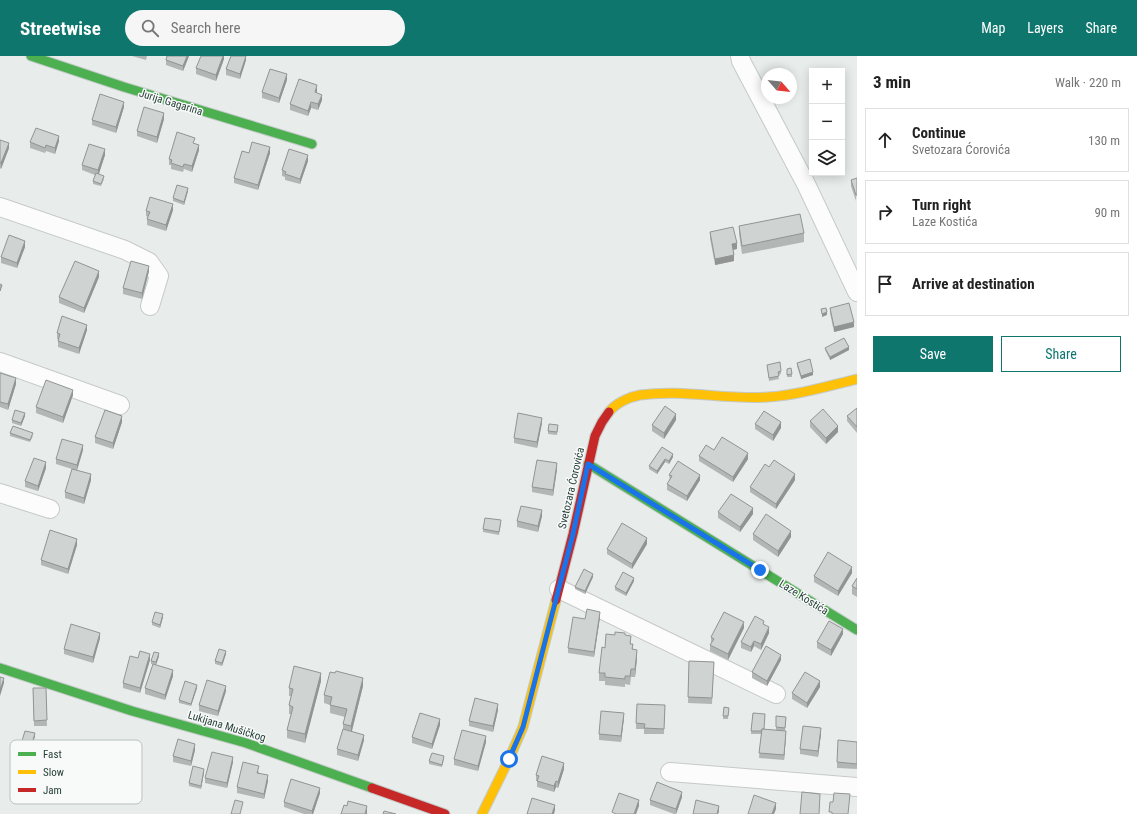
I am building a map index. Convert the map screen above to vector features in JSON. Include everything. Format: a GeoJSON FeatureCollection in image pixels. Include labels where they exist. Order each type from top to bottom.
{"type":"FeatureCollection","features":[{"type":"Feature","properties":{"kind":"street","name":"Jurija Gagarina"},"geometry":{"type":"LineString","coordinates":[[31,56],[124,87],[312,144]]}},
{"type":"Feature","properties":{"kind":"street"},"geometry":{"type":"LineString","coordinates":[[740,56],[806,184],[857,292]]}},
{"type":"Feature","properties":{"kind":"street"},"geometry":{"type":"LineString","coordinates":[[0,207],[125,250],[149,262],[159,276],[150,306]]}},
{"type":"Feature","properties":{"kind":"street"},"geometry":{"type":"LineString","coordinates":[[0,362],[120,405]]}},
{"type":"Feature","properties":{"kind":"street","name":"Svetozara Ćorovića"},"geometry":{"type":"LineString","coordinates":[[482,814],[523,727],[573,534],[595,436],[602,422],[613,407],[624,400],[639,395],[663,393],[767,397],[794,394],[857,379]]}},
{"type":"Feature","properties":{"kind":"street","name":"Laze Kostića"},"geometry":{"type":"LineString","coordinates":[[588,464],[857,630]]}},
{"type":"Feature","properties":{"kind":"street"},"geometry":{"type":"LineString","coordinates":[[0,493],[50,509]]}},
{"type":"Feature","properties":{"kind":"street"},"geometry":{"type":"LineString","coordinates":[[559,589],[776,694]]}},
{"type":"Feature","properties":{"kind":"street","name":"Lukijana Mušičkog"},"geometry":{"type":"LineString","coordinates":[[0,668],[132,711],[246,743],[445,814]]}},
{"type":"Feature","properties":{"kind":"street"},"geometry":{"type":"LineString","coordinates":[[670,772],[857,787]]}},
{"type":"Feature","properties":{"kind":"building"},"geometry":{"type":"Polygon","coordinates":[[[167,56],[187,56],[183,66],[166,60],[167,56]]]}},
{"type":"Feature","properties":{"kind":"building"},"geometry":{"type":"Polygon","coordinates":[[[201,56],[223,56],[216,75],[196,68],[201,56]]]}},
{"type":"Feature","properties":{"kind":"building"},"geometry":{"type":"Polygon","coordinates":[[[231,56],[246,56],[240,74],[226,69],[231,56]]]}},
{"type":"Feature","properties":{"kind":"building"},"geometry":{"type":"Polygon","coordinates":[[[270,69],[287,74],[279,98],[262,92],[270,69]]]}},
{"type":"Feature","properties":{"kind":"building"},"geometry":{"type":"Polygon","coordinates":[[[299,79],[317,85],[315,92],[322,95],[318,104],[311,102],[308,111],[290,104],[299,79]]]}},
{"type":"Feature","properties":{"kind":"building"},"geometry":{"type":"Polygon","coordinates":[[[100,94],[124,102],[116,127],[92,120],[100,94]]]}},
{"type":"Feature","properties":{"kind":"building"},"geometry":{"type":"Polygon","coordinates":[[[144,107],[164,113],[157,137],[137,131],[144,107]]]}},
{"type":"Feature","properties":{"kind":"building"},"geometry":{"type":"Polygon","coordinates":[[[36,128],[59,136],[55,148],[46,145],[45,148],[30,142],[36,128]]]}},
{"type":"Feature","properties":{"kind":"building"},"geometry":{"type":"Polygon","coordinates":[[[177,132],[195,138],[193,143],[199,145],[192,166],[184,164],[183,167],[171,163],[172,160],[169,159],[177,132]]]}},
{"type":"Feature","properties":{"kind":"building"},"geometry":{"type":"Polygon","coordinates":[[[0,140],[9,143],[1,163],[0,163],[0,140]]]}},
{"type":"Feature","properties":{"kind":"building"},"geometry":{"type":"Polygon","coordinates":[[[252,142],[270,147],[258,185],[234,178],[242,151],[249,153],[252,142]]]}},
{"type":"Feature","properties":{"kind":"building"},"geometry":{"type":"Polygon","coordinates":[[[89,144],[105,149],[98,170],[82,165],[89,144]]]}},
{"type":"Feature","properties":{"kind":"building"},"geometry":{"type":"Polygon","coordinates":[[[289,149],[308,155],[300,179],[285,174],[286,172],[282,170],[289,149]]]}},
{"type":"Feature","properties":{"kind":"building"},"geometry":{"type":"Polygon","coordinates":[[[96,173],[104,176],[101,184],[93,181],[96,173]]]}},
{"type":"Feature","properties":{"kind":"building"},"geometry":{"type":"Polygon","coordinates":[[[857,178],[857,195],[856,195],[851,180],[857,178]]]}},
{"type":"Feature","properties":{"kind":"building"},"geometry":{"type":"Polygon","coordinates":[[[177,185],[188,188],[184,202],[173,198],[177,185]]]}},
{"type":"Feature","properties":{"kind":"building"},"geometry":{"type":"Polygon","coordinates":[[[150,197],[173,204],[166,225],[147,219],[150,212],[146,211],[150,197]]]}},
{"type":"Feature","properties":{"kind":"building"},"geometry":{"type":"Polygon","coordinates":[[[800,214],[804,233],[742,246],[739,226],[800,214]]]}},
{"type":"Feature","properties":{"kind":"building"},"geometry":{"type":"Polygon","coordinates":[[[733,227],[737,243],[732,244],[734,255],[715,259],[710,232],[733,227]]]}},
{"type":"Feature","properties":{"kind":"building"},"geometry":{"type":"Polygon","coordinates":[[[9,235],[25,241],[17,263],[1,257],[9,235]]]}},
{"type":"Feature","properties":{"kind":"building"},"geometry":{"type":"Polygon","coordinates":[[[75,261],[99,271],[84,308],[59,297],[75,261]]]}},
{"type":"Feature","properties":{"kind":"building"},"geometry":{"type":"Polygon","coordinates":[[[131,261],[149,266],[142,293],[123,288],[131,261]]]}},
{"type":"Feature","properties":{"kind":"building"},"geometry":{"type":"Polygon","coordinates":[[[849,303],[854,322],[834,327],[830,308],[849,303]]]}},
{"type":"Feature","properties":{"kind":"building"},"geometry":{"type":"Polygon","coordinates":[[[826,308],[827,312],[822,314],[821,309],[826,308]]]}},
{"type":"Feature","properties":{"kind":"building"},"geometry":{"type":"Polygon","coordinates":[[[62,316],[87,325],[79,348],[58,341],[60,334],[57,333],[62,316]]]}},
{"type":"Feature","properties":{"kind":"building"},"geometry":{"type":"Polygon","coordinates":[[[844,338],[849,347],[830,357],[825,348],[844,338]]]}},
{"type":"Feature","properties":{"kind":"building"},"geometry":{"type":"Polygon","coordinates":[[[810,359],[813,372],[801,376],[797,363],[810,359]]]}},
{"type":"Feature","properties":{"kind":"building"},"geometry":{"type":"Polygon","coordinates":[[[780,362],[781,371],[778,372],[779,376],[769,378],[767,365],[780,362]]]}},
{"type":"Feature","properties":{"kind":"building"},"geometry":{"type":"Polygon","coordinates":[[[791,368],[792,374],[787,375],[787,369],[791,368]]]}},
{"type":"Feature","properties":{"kind":"building"},"geometry":{"type":"Polygon","coordinates":[[[0,373],[16,378],[8,404],[0,402],[0,373]]]}},
{"type":"Feature","properties":{"kind":"building"},"geometry":{"type":"Polygon","coordinates":[[[46,380],[73,390],[63,417],[36,407],[46,380]]]}},
{"type":"Feature","properties":{"kind":"building"},"geometry":{"type":"Polygon","coordinates":[[[665,406],[676,414],[664,433],[652,425],[665,406]]]}},
{"type":"Feature","properties":{"kind":"building"},"geometry":{"type":"Polygon","coordinates":[[[857,408],[857,427],[847,416],[857,408]]]}},
{"type":"Feature","properties":{"kind":"building"},"geometry":{"type":"Polygon","coordinates":[[[823,409],[838,426],[826,438],[810,421],[823,409]]]}},
{"type":"Feature","properties":{"kind":"building"},"geometry":{"type":"Polygon","coordinates":[[[15,410],[25,413],[21,423],[12,420],[15,410]]]}},
{"type":"Feature","properties":{"kind":"building"},"geometry":{"type":"Polygon","coordinates":[[[105,410],[122,416],[113,443],[95,437],[105,410]]]}},
{"type":"Feature","properties":{"kind":"building"},"geometry":{"type":"Polygon","coordinates":[[[764,411],[781,422],[773,435],[755,424],[764,411]]]}},
{"type":"Feature","properties":{"kind":"building"},"geometry":{"type":"Polygon","coordinates":[[[518,413],[542,418],[537,442],[514,438],[518,413]]]}},
{"type":"Feature","properties":{"kind":"building"},"geometry":{"type":"Polygon","coordinates":[[[549,424],[558,425],[557,432],[548,431],[549,424]]]}},
{"type":"Feature","properties":{"kind":"building"},"geometry":{"type":"Polygon","coordinates":[[[13,426],[33,433],[30,440],[10,433],[13,426]]]}},
{"type":"Feature","properties":{"kind":"building"},"geometry":{"type":"Polygon","coordinates":[[[722,437],[748,453],[733,477],[699,456],[706,445],[714,450],[722,437]]]}},
{"type":"Feature","properties":{"kind":"building"},"geometry":{"type":"Polygon","coordinates":[[[62,439],[83,445],[77,465],[56,459],[62,439]]]}},
{"type":"Feature","properties":{"kind":"building"},"geometry":{"type":"Polygon","coordinates":[[[662,447],[673,454],[669,461],[665,459],[657,471],[649,466],[662,447]]]}},
{"type":"Feature","properties":{"kind":"building"},"geometry":{"type":"Polygon","coordinates":[[[34,458],[46,462],[38,486],[25,481],[34,458]]]}},
{"type":"Feature","properties":{"kind":"building"},"geometry":{"type":"Polygon","coordinates":[[[537,460],[557,463],[553,490],[532,487],[537,460]]]}},
{"type":"Feature","properties":{"kind":"building"},"geometry":{"type":"Polygon","coordinates":[[[774,460],[795,474],[776,504],[750,487],[765,464],[769,467],[774,460]]]}},
{"type":"Feature","properties":{"kind":"building"},"geometry":{"type":"Polygon","coordinates":[[[678,461],[700,475],[687,496],[667,484],[672,476],[669,475],[678,461]]]}},
{"type":"Feature","properties":{"kind":"building"},"geometry":{"type":"Polygon","coordinates":[[[72,469],[91,474],[84,498],[65,492],[72,469]]]}},
{"type":"Feature","properties":{"kind":"building"},"geometry":{"type":"Polygon","coordinates":[[[731,494],[753,508],[740,527],[718,512],[731,494]]]}},
{"type":"Feature","properties":{"kind":"building"},"geometry":{"type":"Polygon","coordinates":[[[521,506],[542,510],[538,526],[517,521],[521,506]]]}},
{"type":"Feature","properties":{"kind":"building"},"geometry":{"type":"Polygon","coordinates":[[[766,514],[791,531],[778,551],[753,534],[766,514]]]}},
{"type":"Feature","properties":{"kind":"building"},"geometry":{"type":"Polygon","coordinates":[[[485,518],[501,520],[499,532],[483,529],[485,518]]]}},
{"type":"Feature","properties":{"kind":"building"},"geometry":{"type":"Polygon","coordinates":[[[622,523],[647,538],[632,564],[607,549],[622,523]]]}},
{"type":"Feature","properties":{"kind":"building"},"geometry":{"type":"Polygon","coordinates":[[[50,530],[77,539],[68,569],[41,560],[50,530]]]}},
{"type":"Feature","properties":{"kind":"building"},"geometry":{"type":"Polygon","coordinates":[[[828,552],[852,567],[838,591],[814,576],[828,552]]]}},
{"type":"Feature","properties":{"kind":"building"},"geometry":{"type":"Polygon","coordinates":[[[584,569],[593,574],[585,591],[575,587],[584,569]]]}},
{"type":"Feature","properties":{"kind":"building"},"geometry":{"type":"Polygon","coordinates":[[[623,572],[634,578],[626,593],[615,587],[623,572]]]}},
{"type":"Feature","properties":{"kind":"building"},"geometry":{"type":"Polygon","coordinates":[[[857,578],[857,589],[852,586],[857,578]]]}},
{"type":"Feature","properties":{"kind":"building"},"geometry":{"type":"Polygon","coordinates":[[[587,609],[600,612],[594,652],[568,648],[573,617],[585,619],[587,609]]]}},
{"type":"Feature","properties":{"kind":"building"},"geometry":{"type":"Polygon","coordinates":[[[155,612],[163,614],[160,625],[152,622],[155,612]]]}},
{"type":"Feature","properties":{"kind":"building"},"geometry":{"type":"Polygon","coordinates":[[[724,612],[744,622],[728,654],[710,645],[714,639],[711,637],[724,612]]]}},
{"type":"Feature","properties":{"kind":"building"},"geometry":{"type":"Polygon","coordinates":[[[755,616],[764,621],[763,624],[769,627],[761,644],[754,641],[751,647],[741,642],[755,616]]]}},
{"type":"Feature","properties":{"kind":"building"},"geometry":{"type":"Polygon","coordinates":[[[829,621],[843,629],[831,650],[817,642],[829,621]]]}},
{"type":"Feature","properties":{"kind":"building"},"geometry":{"type":"Polygon","coordinates":[[[71,624],[100,633],[93,657],[64,649],[71,624]]]}},
{"type":"Feature","properties":{"kind":"building"},"geometry":{"type":"Polygon","coordinates":[[[615,632],[625,633],[625,635],[631,636],[630,644],[633,644],[632,649],[637,650],[635,669],[631,669],[630,676],[625,676],[625,679],[605,677],[605,673],[599,673],[602,647],[605,648],[606,634],[615,635],[615,632]]]}},
{"type":"Feature","properties":{"kind":"building"},"geometry":{"type":"Polygon","coordinates":[[[766,646],[781,655],[767,681],[752,672],[766,646]]]}},
{"type":"Feature","properties":{"kind":"building"},"geometry":{"type":"Polygon","coordinates":[[[219,649],[226,651],[222,663],[215,661],[219,649]]]}},
{"type":"Feature","properties":{"kind":"building"},"geometry":{"type":"Polygon","coordinates":[[[140,651],[150,654],[140,688],[123,683],[130,656],[138,658],[140,651]]]}},
{"type":"Feature","properties":{"kind":"building"},"geometry":{"type":"Polygon","coordinates":[[[154,652],[159,653],[156,662],[151,661],[154,652]]]}},
{"type":"Feature","properties":{"kind":"building"},"geometry":{"type":"Polygon","coordinates":[[[689,661],[714,662],[712,698],[688,697],[689,661]]]}},
{"type":"Feature","properties":{"kind":"building"},"geometry":{"type":"Polygon","coordinates":[[[153,664],[173,670],[165,695],[145,688],[153,664]]]}},
{"type":"Feature","properties":{"kind":"building"},"geometry":{"type":"Polygon","coordinates":[[[294,666],[321,673],[305,734],[287,730],[293,707],[289,705],[293,689],[289,688],[294,666]]]}},
{"type":"Feature","properties":{"kind":"building"},"geometry":{"type":"Polygon","coordinates":[[[336,671],[363,678],[351,726],[343,724],[347,709],[330,705],[332,697],[324,695],[330,672],[335,673],[336,671]]]}},
{"type":"Feature","properties":{"kind":"building"},"geometry":{"type":"Polygon","coordinates":[[[805,672],[820,681],[807,703],[792,693],[805,672]]]}},
{"type":"Feature","properties":{"kind":"building"},"geometry":{"type":"Polygon","coordinates":[[[0,677],[4,678],[0,690],[0,677]]]}},
{"type":"Feature","properties":{"kind":"building"},"geometry":{"type":"Polygon","coordinates":[[[207,680],[226,686],[218,711],[199,705],[207,680]]]}},
{"type":"Feature","properties":{"kind":"building"},"geometry":{"type":"Polygon","coordinates":[[[185,681],[197,685],[191,704],[179,700],[185,681]]]}},
{"type":"Feature","properties":{"kind":"building"},"geometry":{"type":"Polygon","coordinates":[[[33,688],[46,688],[47,720],[34,721],[33,688]]]}},
{"type":"Feature","properties":{"kind":"building"},"geometry":{"type":"Polygon","coordinates":[[[475,698],[498,704],[493,726],[469,721],[475,698]]]}},
{"type":"Feature","properties":{"kind":"building"},"geometry":{"type":"Polygon","coordinates":[[[637,704],[665,705],[664,729],[644,728],[645,724],[636,723],[637,704]]]}},
{"type":"Feature","properties":{"kind":"building"},"geometry":{"type":"Polygon","coordinates":[[[724,707],[729,708],[728,716],[723,716],[724,707]]]}},
{"type":"Feature","properties":{"kind":"building"},"geometry":{"type":"Polygon","coordinates":[[[601,711],[624,713],[621,736],[599,734],[601,711]]]}},
{"type":"Feature","properties":{"kind":"building"},"geometry":{"type":"Polygon","coordinates":[[[420,713],[440,719],[432,744],[412,737],[420,713]]]}},
{"type":"Feature","properties":{"kind":"building"},"geometry":{"type":"Polygon","coordinates":[[[753,713],[765,714],[764,729],[761,731],[751,731],[753,713]]]}},
{"type":"Feature","properties":{"kind":"building"},"geometry":{"type":"Polygon","coordinates":[[[776,716],[786,717],[785,728],[776,727],[776,716]]]}},
{"type":"Feature","properties":{"kind":"building"},"geometry":{"type":"Polygon","coordinates":[[[803,726],[821,728],[818,751],[800,749],[803,726]]]}},
{"type":"Feature","properties":{"kind":"building"},"geometry":{"type":"Polygon","coordinates":[[[343,729],[364,735],[358,755],[337,749],[343,729]]]}},
{"type":"Feature","properties":{"kind":"building"},"geometry":{"type":"Polygon","coordinates":[[[762,729],[786,731],[784,755],[759,753],[762,729]]]}},
{"type":"Feature","properties":{"kind":"building"},"geometry":{"type":"Polygon","coordinates":[[[462,730],[486,736],[478,766],[454,759],[462,730]]]}},
{"type":"Feature","properties":{"kind":"building"},"geometry":{"type":"Polygon","coordinates":[[[25,731],[35,733],[33,740],[22,740],[25,731]]]}},
{"type":"Feature","properties":{"kind":"building"},"geometry":{"type":"Polygon","coordinates":[[[178,739],[195,744],[191,761],[173,756],[178,739]]]}},
{"type":"Feature","properties":{"kind":"building"},"geometry":{"type":"Polygon","coordinates":[[[838,740],[857,742],[857,764],[837,762],[838,740]]]}},
{"type":"Feature","properties":{"kind":"building"},"geometry":{"type":"Polygon","coordinates":[[[212,752],[233,757],[227,783],[205,778],[212,752]]]}},
{"type":"Feature","properties":{"kind":"building"},"geometry":{"type":"Polygon","coordinates":[[[432,753],[444,756],[442,765],[429,761],[432,753]]]}},
{"type":"Feature","properties":{"kind":"building"},"geometry":{"type":"Polygon","coordinates":[[[542,756],[564,763],[558,782],[556,781],[554,786],[537,781],[539,776],[536,775],[542,756]]]}},
{"type":"Feature","properties":{"kind":"building"},"geometry":{"type":"Polygon","coordinates":[[[243,762],[259,766],[257,773],[268,775],[264,794],[237,787],[243,762]]]}},
{"type":"Feature","properties":{"kind":"building"},"geometry":{"type":"Polygon","coordinates":[[[193,766],[204,769],[201,786],[189,783],[193,766]]]}},
{"type":"Feature","properties":{"kind":"building"},"geometry":{"type":"Polygon","coordinates":[[[291,779],[320,788],[312,811],[284,802],[291,779]]]}},
{"type":"Feature","properties":{"kind":"building"},"geometry":{"type":"Polygon","coordinates":[[[657,782],[682,792],[676,809],[650,800],[657,782]]]}},
{"type":"Feature","properties":{"kind":"building"},"geometry":{"type":"Polygon","coordinates":[[[802,792],[820,794],[819,814],[800,814],[802,792]]]}},
{"type":"Feature","properties":{"kind":"building"},"geometry":{"type":"Polygon","coordinates":[[[619,793],[639,800],[634,814],[616,814],[612,812],[619,793]]]}},
{"type":"Feature","properties":{"kind":"building"},"geometry":{"type":"Polygon","coordinates":[[[834,793],[850,794],[848,814],[832,814],[832,812],[829,812],[830,802],[833,802],[834,793]]]}},
{"type":"Feature","properties":{"kind":"building"},"geometry":{"type":"Polygon","coordinates":[[[754,795],[776,803],[772,814],[748,814],[754,795]]]}},
{"type":"Feature","properties":{"kind":"building"},"geometry":{"type":"Polygon","coordinates":[[[532,798],[555,805],[552,814],[527,814],[532,798]]]}},
{"type":"Feature","properties":{"kind":"building"},"geometry":{"type":"Polygon","coordinates":[[[235,800],[243,802],[240,814],[231,814],[235,800]]]}},
{"type":"Feature","properties":{"kind":"building"},"geometry":{"type":"Polygon","coordinates":[[[696,800],[719,806],[717,814],[693,814],[696,800]]]}},
{"type":"Feature","properties":{"kind":"building"},"geometry":{"type":"Polygon","coordinates":[[[348,801],[367,806],[365,814],[341,814],[344,805],[347,806],[348,801]]]}},
{"type":"Feature","properties":{"kind":"building"},"geometry":{"type":"Polygon","coordinates":[[[384,811],[396,814],[383,814],[384,811]]]}},
{"type":"Feature","properties":{"kind":"traffic: fast"},"geometry":{"type":"LineString","coordinates":[[31,56],[124,87],[312,144]]}},
{"type":"Feature","properties":{"kind":"traffic: fast"},"geometry":{"type":"LineString","coordinates":[[588,464],[857,630]]}},
{"type":"Feature","properties":{"kind":"traffic: fast"},"geometry":{"type":"LineString","coordinates":[[0,668],[132,711],[246,743],[372,788]]}},
{"type":"Feature","properties":{"kind":"traffic: slow"},"geometry":{"type":"LineString","coordinates":[[609,412],[623,401],[640,395],[672,393],[752,398],[768,397],[802,392],[857,379]]}},
{"type":"Feature","properties":{"kind":"traffic: slow"},"geometry":{"type":"LineString","coordinates":[[482,814],[523,727],[556,600]]}},
{"type":"Feature","properties":{"kind":"traffic: jam"},"geometry":{"type":"LineString","coordinates":[[556,600],[573,534],[595,436],[609,412]]}},
{"type":"Feature","properties":{"kind":"traffic: jam"},"geometry":{"type":"LineString","coordinates":[[372,788],[445,814]]}},
{"type":"Feature","properties":{"kind":"route"},"geometry":{"type":"LineString","coordinates":[[509,759],[523,727],[573,534],[588,464],[760,570]]}}]}
